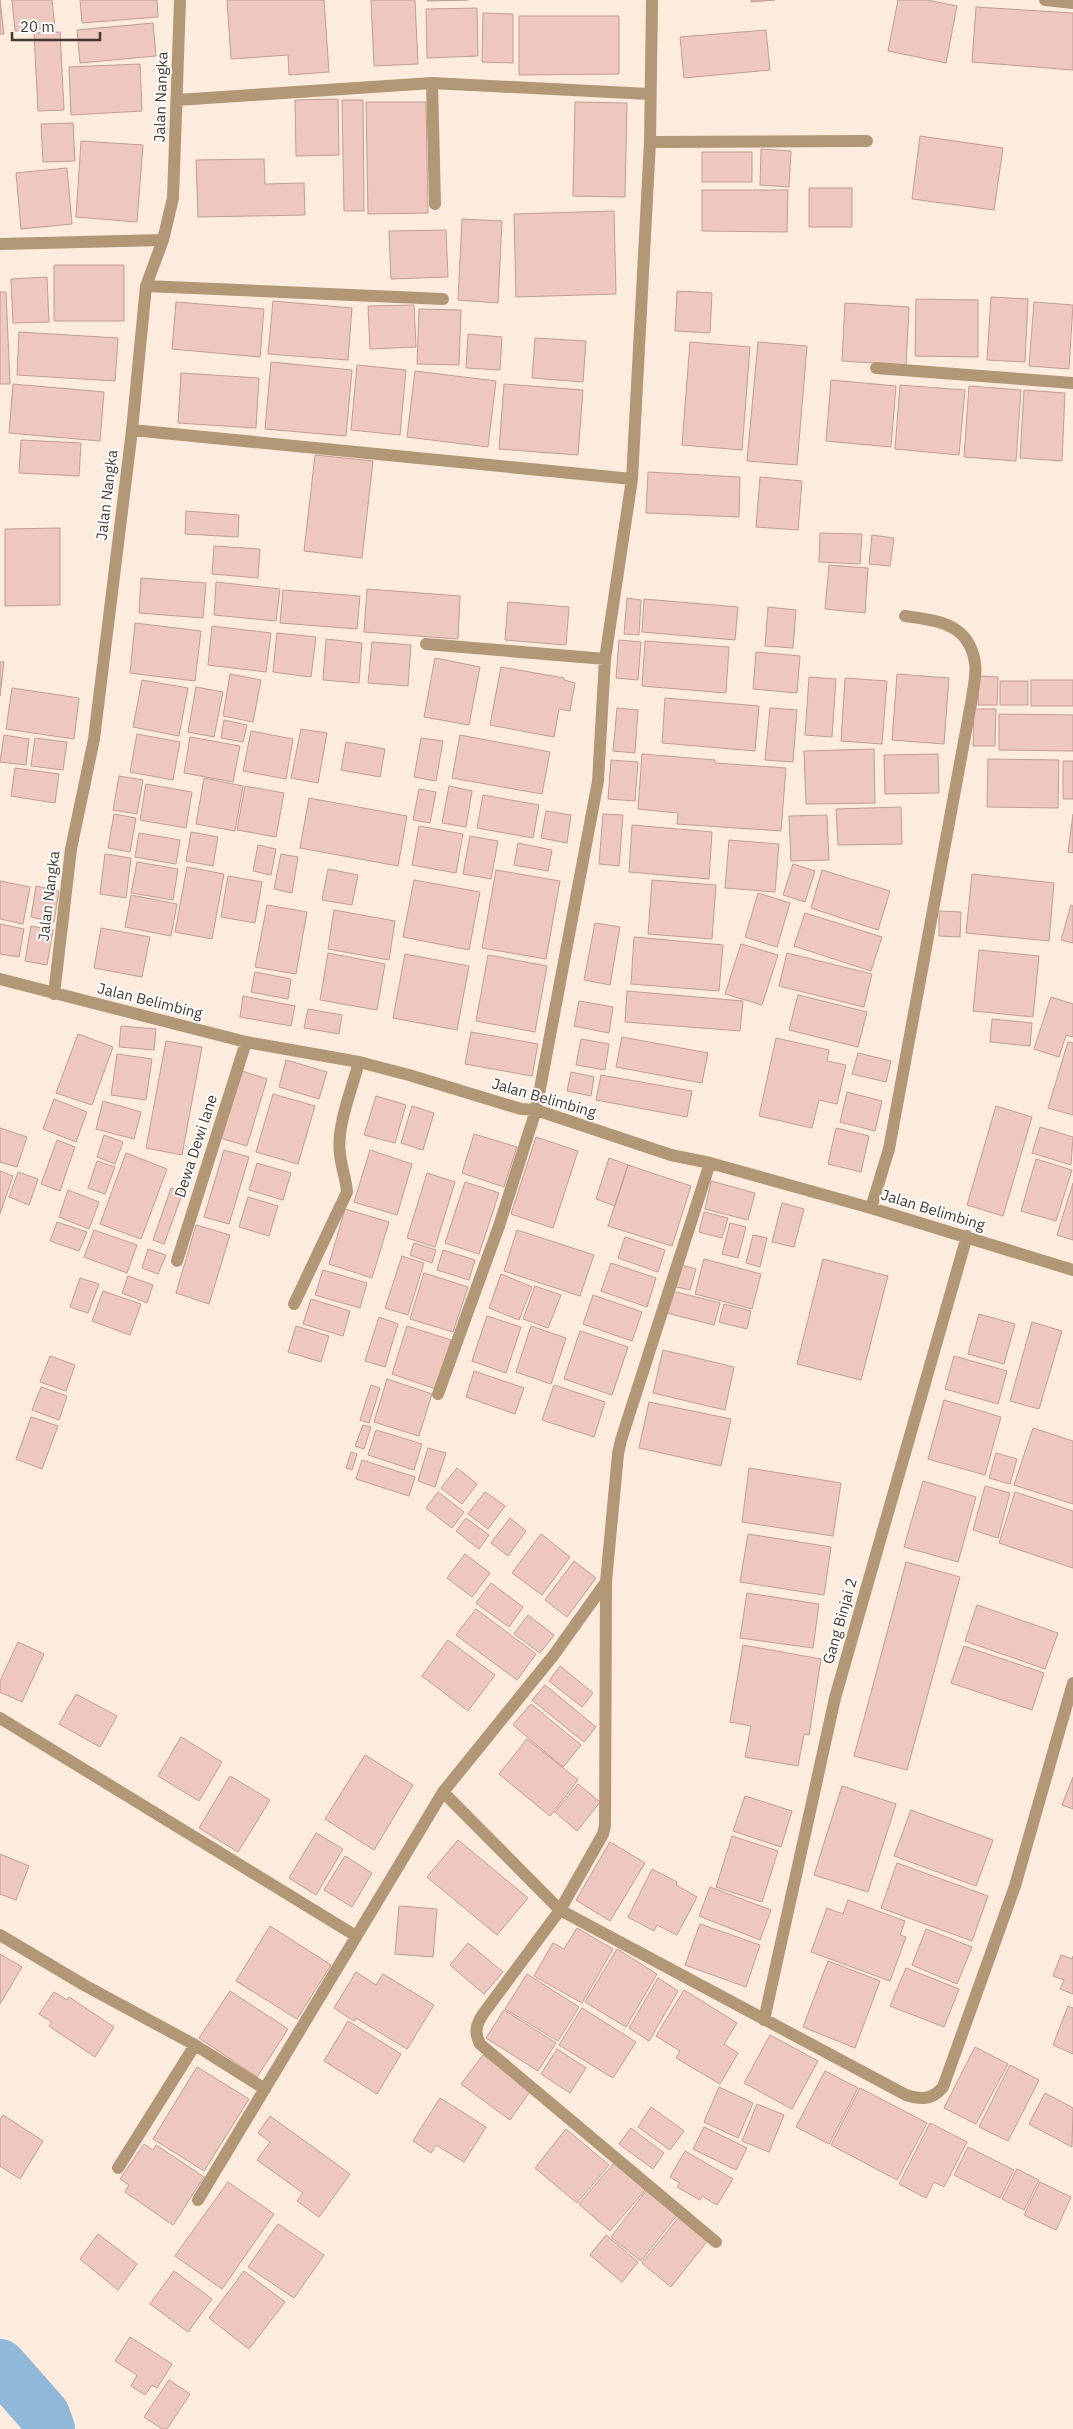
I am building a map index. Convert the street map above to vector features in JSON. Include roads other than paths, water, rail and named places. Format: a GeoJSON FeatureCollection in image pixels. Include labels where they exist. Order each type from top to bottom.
{"type":"FeatureCollection","features":[{"type":"Feature","properties":{"kind":"street","name":"Jalan Nangka"},"geometry":{"type":"LineString","coordinates":[[54,994],[71,850],[94,738],[132,430],[146,286],[163,240],[172,198],[180,0]]}},
{"type":"Feature","properties":{"kind":"street"},"geometry":{"type":"LineString","coordinates":[[438,1394],[499,1226],[536,1110],[598,781],[605,660],[632,479],[650,142],[649,94],[652,0]]}},
{"type":"Feature","properties":{"kind":"street"},"geometry":{"type":"LineString","coordinates":[[1045,0],[1073,3]]}},
{"type":"Feature","properties":{"kind":"street"},"geometry":{"type":"LineString","coordinates":[[432,83],[435,204]]}},
{"type":"Feature","properties":{"kind":"street"},"geometry":{"type":"LineString","coordinates":[[177,100],[432,83],[649,94]]}},
{"type":"Feature","properties":{"kind":"street"},"geometry":{"type":"LineString","coordinates":[[650,142],[867,141]]}},
{"type":"Feature","properties":{"kind":"street"},"geometry":{"type":"LineString","coordinates":[[0,244],[163,240]]}},
{"type":"Feature","properties":{"kind":"street"},"geometry":{"type":"LineString","coordinates":[[146,286],[443,299]]}},
{"type":"Feature","properties":{"kind":"street"},"geometry":{"type":"LineString","coordinates":[[876,368],[1073,383]]}},
{"type":"Feature","properties":{"kind":"street"},"geometry":{"type":"LineString","coordinates":[[132,430],[632,479]]}},
{"type":"Feature","properties":{"kind":"street"},"geometry":{"type":"LineString","coordinates":[[871,1208],[891,1139],[972,698],[976,664],[969,645],[959,631],[948,624],[905,616]]}},
{"type":"Feature","properties":{"kind":"street"},"geometry":{"type":"LineString","coordinates":[[426,644],[605,660]]}},
{"type":"Feature","properties":{"kind":"street","name":"Jalan Belimbing"},"geometry":{"type":"LineString","coordinates":[[0,979],[246,1042],[359,1062],[408,1074],[521,1109],[536,1110],[671,1155],[710,1163],[871,1208],[1073,1270]]}},
{"type":"Feature","properties":{"kind":"street","name":"Dewa Dewi lane"},"geometry":{"type":"LineString","coordinates":[[176,1261],[246,1042]]}},
{"type":"Feature","properties":{"kind":"street"},"geometry":{"type":"LineString","coordinates":[[294,1304],[347,1192],[340,1154],[339,1136],[359,1062]]}},
{"type":"Feature","properties":{"kind":"street"},"geometry":{"type":"LineString","coordinates":[[710,1163],[621,1440],[606,1582],[605,1826],[600,1841],[560,1910],[478,2022],[476,2032],[478,2040],[716,2242]]}},
{"type":"Feature","properties":{"kind":"street","name":"Gang Binjai 2"},"geometry":{"type":"LineString","coordinates":[[764,2020],[835,1698],[967,1236]]}},
{"type":"Feature","properties":{"kind":"street"},"geometry":{"type":"LineString","coordinates":[[198,2200],[443,1792],[553,1656],[606,1582]]}},
{"type":"Feature","properties":{"kind":"street"},"geometry":{"type":"LineString","coordinates":[[443,1792],[560,1910],[906,2095],[922,2099],[935,2096],[943,2087],[1015,1886],[1073,1683]]}},
{"type":"Feature","properties":{"kind":"street"},"geometry":{"type":"LineString","coordinates":[[0,1718],[356,1936]]}},
{"type":"Feature","properties":{"kind":"street"},"geometry":{"type":"LineString","coordinates":[[0,1935],[84,1985],[195,2045],[265,2089]]}},
{"type":"Feature","properties":{"kind":"street"},"geometry":{"type":"LineString","coordinates":[[118,2168],[195,2045]]}},
{"type":"Feature","properties":{"kind":"waterway"},"geometry":{"type":"LineString","coordinates":[[0,2365],[44,2415],[49,2429]]}}]}
